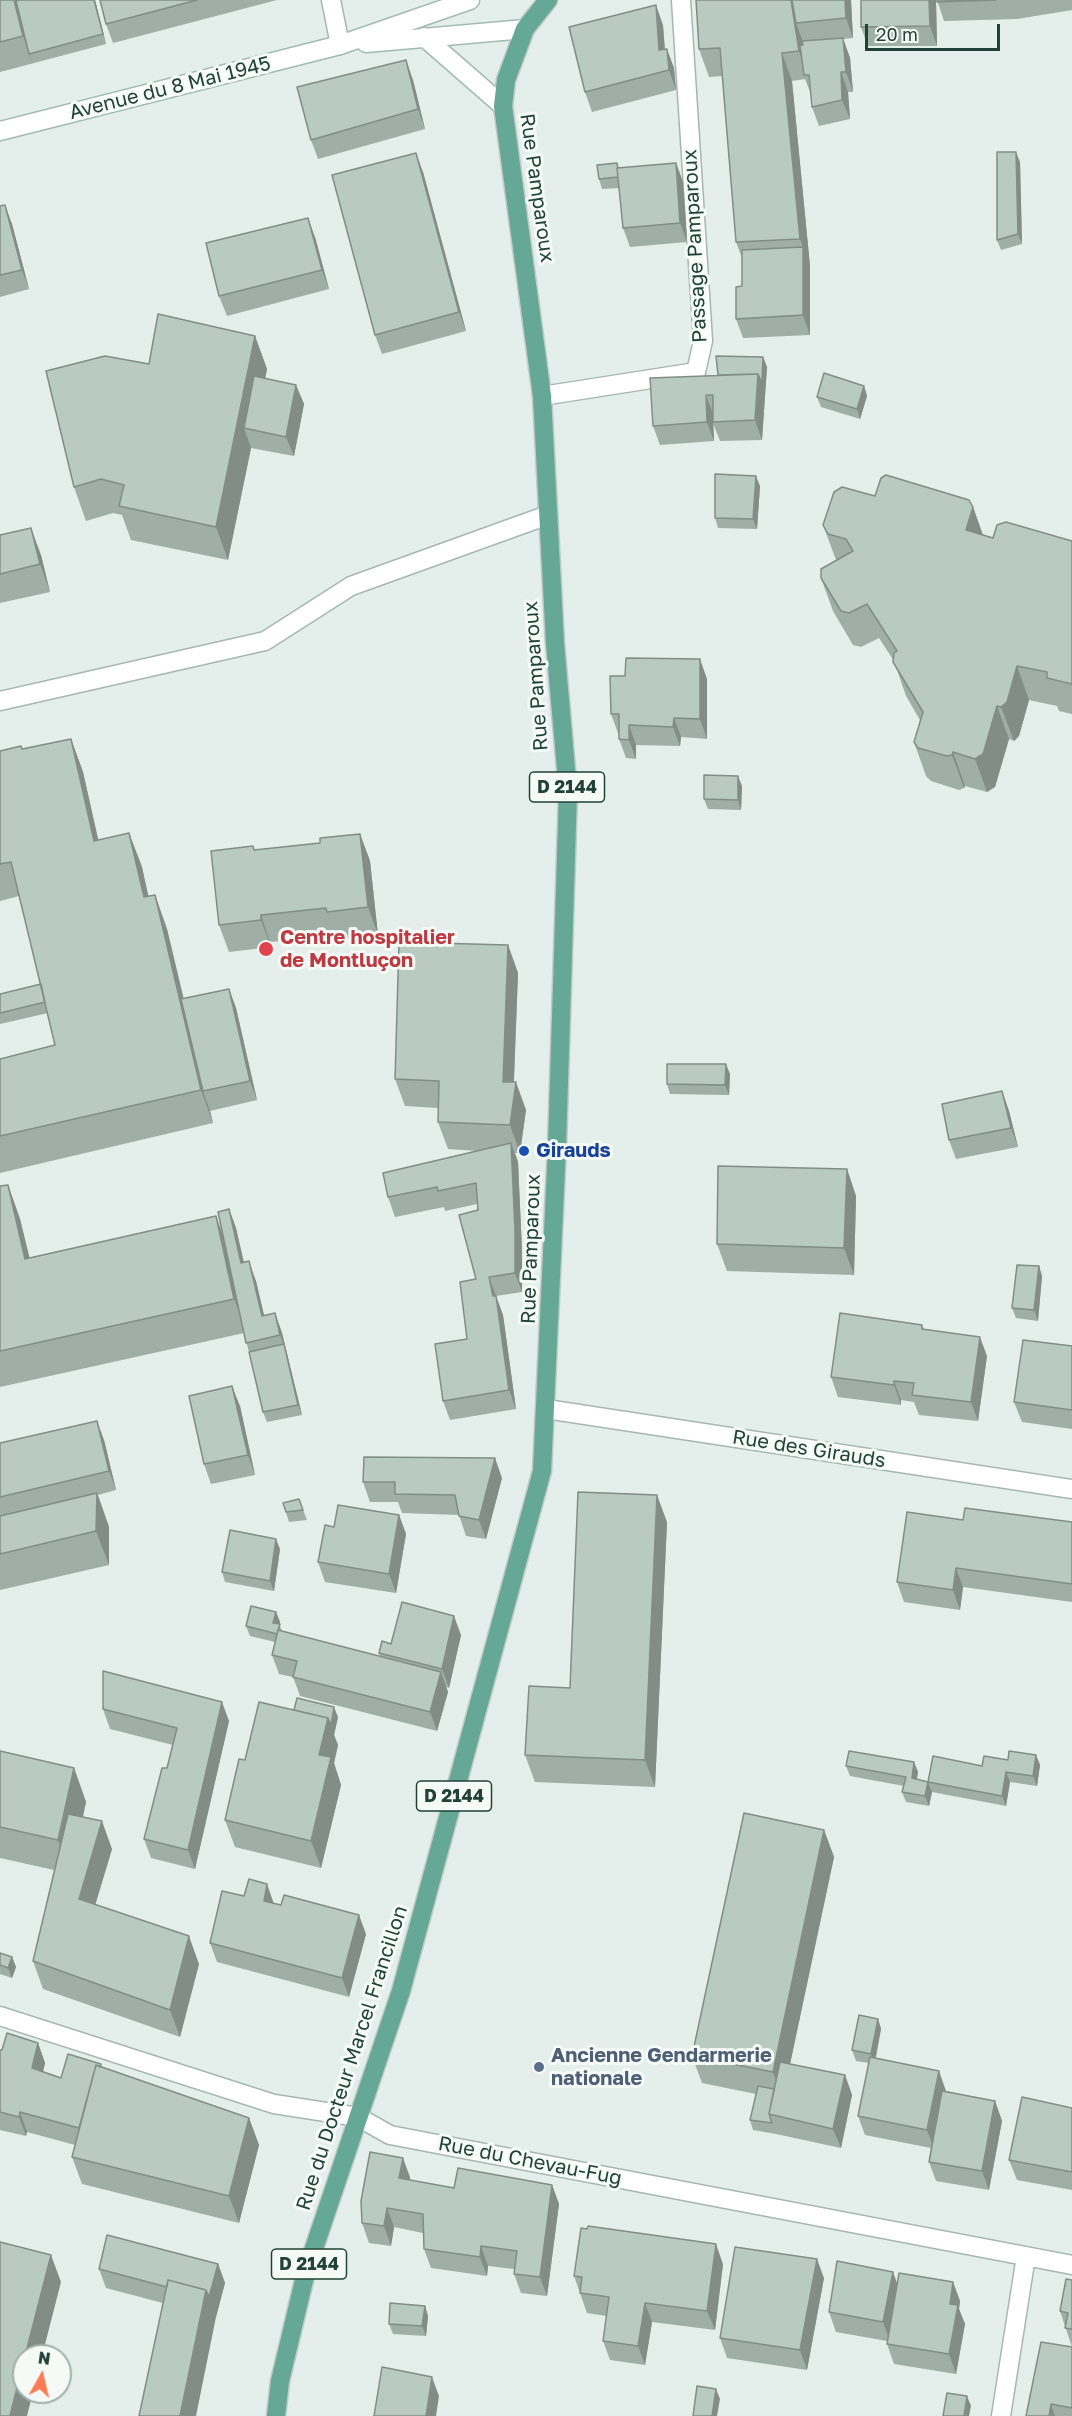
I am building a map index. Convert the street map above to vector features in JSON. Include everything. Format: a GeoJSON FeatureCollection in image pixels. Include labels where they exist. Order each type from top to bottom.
{"type":"FeatureCollection","features":[{"type":"Feature","properties":{"kind":"main road","name":"Rue Pamparoux"},"geometry":{"type":"LineString","coordinates":[[542,1471],[557,1146],[568,792],[555,643],[542,396],[503,106],[506,80],[525,29],[548,0]]}},
{"type":"Feature","properties":{"kind":"main road","name":"Rue du Docteur Marcel Francillon"},"geometry":{"type":"LineString","coordinates":[[276,2416],[280,2381],[306,2272],[401,1990],[542,1471]]}},
{"type":"Feature","properties":{"kind":"street"},"geometry":{"type":"LineString","coordinates":[[331,0],[340,45]]}},
{"type":"Feature","properties":{"kind":"street","name":"Avenue du 8 Mai 1945"},"geometry":{"type":"LineString","coordinates":[[0,131],[340,45],[470,0]]}},
{"type":"Feature","properties":{"kind":"street","name":"Passage Pamparoux"},"geometry":{"type":"LineString","coordinates":[[542,396],[696,372],[703,341],[681,0]]}},
{"type":"Feature","properties":{"kind":"street","name":"Avenue du 8 Mai 1945"},"geometry":{"type":"LineString","coordinates":[[340,45],[525,29]]}},
{"type":"Feature","properties":{"kind":"street"},"geometry":{"type":"LineString","coordinates":[[424,37],[503,106]]}},
{"type":"Feature","properties":{"kind":"street"},"geometry":{"type":"LineString","coordinates":[[0,701],[265,641],[351,586],[548,515]]}},
{"type":"Feature","properties":{"kind":"street","name":"Rue des Girauds"},"geometry":{"type":"LineString","coordinates":[[546,1409],[1072,1489]]}},
{"type":"Feature","properties":{"kind":"street","name":"Rue du Chevau-Fug"},"geometry":{"type":"LineString","coordinates":[[0,2016],[274,2104],[358,2117],[390,2135],[1072,2265]]}},
{"type":"Feature","properties":{"kind":"street"},"geometry":{"type":"LineString","coordinates":[[1001,2416],[1026,2256]]}},
{"type":"Feature","properties":{"kind":"building"},"geometry":{"type":"Polygon","coordinates":[[[0,0],[14,0],[23,36],[0,42],[0,0]]]}},
{"type":"Feature","properties":{"kind":"building"},"geometry":{"type":"Polygon","coordinates":[[[94,0],[103,34],[29,54],[16,1],[94,0]]]}},
{"type":"Feature","properties":{"kind":"building"},"geometry":{"type":"Polygon","coordinates":[[[100,0],[197,0],[106,24],[100,0]]]}},
{"type":"Feature","properties":{"kind":"building"},"geometry":{"type":"Polygon","coordinates":[[[696,0],[791,0],[799,51],[782,53],[800,239],[736,242],[720,48],[699,49],[696,0]]]}},
{"type":"Feature","properties":{"kind":"building"},"geometry":{"type":"Polygon","coordinates":[[[792,0],[845,0],[846,18],[796,23],[792,0]]]}},
{"type":"Feature","properties":{"kind":"building"},"geometry":{"type":"Polygon","coordinates":[[[861,0],[929,0],[930,26],[861,27],[861,0]]]}},
{"type":"Feature","properties":{"kind":"building"},"geometry":{"type":"Polygon","coordinates":[[[937,0],[996,0],[937,2],[937,0]]]}},
{"type":"Feature","properties":{"kind":"building"},"geometry":{"type":"Polygon","coordinates":[[[656,5],[659,50],[667,49],[669,70],[585,92],[569,27],[656,5]]]}},
{"type":"Feature","properties":{"kind":"building"},"geometry":{"type":"Polygon","coordinates":[[[843,38],[846,72],[841,72],[842,100],[812,107],[809,75],[804,75],[800,45],[803,45],[802,41],[843,38]]]}},
{"type":"Feature","properties":{"kind":"building"},"geometry":{"type":"Polygon","coordinates":[[[406,60],[418,109],[311,140],[297,87],[406,60]]]}},
{"type":"Feature","properties":{"kind":"building"},"geometry":{"type":"Polygon","coordinates":[[[997,152],[1016,152],[1018,234],[997,240],[997,152]]]}},
{"type":"Feature","properties":{"kind":"building"},"geometry":{"type":"Polygon","coordinates":[[[416,153],[459,312],[375,335],[332,175],[416,153]]]}},
{"type":"Feature","properties":{"kind":"building"},"geometry":{"type":"Polygon","coordinates":[[[617,163],[618,177],[599,179],[597,165],[617,163]]]}},
{"type":"Feature","properties":{"kind":"building"},"geometry":{"type":"Polygon","coordinates":[[[676,163],[680,223],[623,228],[617,168],[676,163]]]}},
{"type":"Feature","properties":{"kind":"building"},"geometry":{"type":"Polygon","coordinates":[[[5,205],[22,270],[0,275],[0,206],[5,205]]]}},
{"type":"Feature","properties":{"kind":"building"},"geometry":{"type":"Polygon","coordinates":[[[308,218],[322,270],[219,296],[206,243],[308,218]]]}},
{"type":"Feature","properties":{"kind":"building"},"geometry":{"type":"Polygon","coordinates":[[[803,247],[803,315],[736,319],[736,287],[742,286],[742,250],[803,247]]]}},
{"type":"Feature","properties":{"kind":"building"},"geometry":{"type":"Polygon","coordinates":[[[158,314],[255,336],[216,527],[119,506],[124,485],[101,479],[74,487],[46,371],[105,356],[149,364],[158,314]]]}},
{"type":"Feature","properties":{"kind":"building"},"geometry":{"type":"Polygon","coordinates":[[[716,356],[763,357],[762,383],[758,374],[718,375],[716,356]]]}},
{"type":"Feature","properties":{"kind":"building"},"geometry":{"type":"Polygon","coordinates":[[[824,373],[864,386],[857,409],[817,397],[824,373]]]}},
{"type":"Feature","properties":{"kind":"building"},"geometry":{"type":"Polygon","coordinates":[[[758,374],[755,420],[713,422],[713,395],[706,395],[707,422],[653,426],[650,378],[758,374]]]}},
{"type":"Feature","properties":{"kind":"building"},"geometry":{"type":"Polygon","coordinates":[[[254,376],[296,385],[286,437],[244,428],[254,376]]]}},
{"type":"Feature","properties":{"kind":"building"},"geometry":{"type":"Polygon","coordinates":[[[715,474],[756,476],[753,519],[715,518],[715,474]]]}},
{"type":"Feature","properties":{"kind":"building"},"geometry":{"type":"Polygon","coordinates":[[[886,475],[969,500],[973,507],[966,530],[993,538],[997,525],[1006,522],[1072,541],[1072,684],[1047,678],[1047,672],[1017,666],[1007,702],[1001,707],[997,706],[983,754],[975,759],[953,752],[952,755],[947,756],[918,748],[914,742],[923,712],[893,662],[894,653],[897,651],[867,604],[849,613],[841,611],[821,578],[821,569],[853,551],[846,539],[828,534],[823,525],[834,492],[842,487],[875,496],[881,478],[886,475]]]}},
{"type":"Feature","properties":{"kind":"building"},"geometry":{"type":"Polygon","coordinates":[[[31,528],[40,564],[0,574],[0,535],[31,528]]]}},
{"type":"Feature","properties":{"kind":"building"},"geometry":{"type":"Polygon","coordinates":[[[626,658],[700,659],[700,719],[674,718],[673,727],[629,725],[629,740],[619,739],[619,714],[611,714],[610,676],[625,676],[626,658]]]}},
{"type":"Feature","properties":{"kind":"building"},"geometry":{"type":"Polygon","coordinates":[[[71,739],[94,841],[129,833],[144,897],[155,895],[201,1090],[0,1136],[0,1059],[55,1045],[11,862],[0,864],[0,751],[71,739]]]}},
{"type":"Feature","properties":{"kind":"building"},"geometry":{"type":"Polygon","coordinates":[[[704,775],[738,776],[738,800],[704,799],[704,775]]]}},
{"type":"Feature","properties":{"kind":"building"},"geometry":{"type":"Polygon","coordinates":[[[360,834],[368,907],[327,912],[326,908],[261,915],[261,920],[219,925],[211,851],[253,846],[254,850],[320,843],[320,838],[360,834]]]}},
{"type":"Feature","properties":{"kind":"building"},"geometry":{"type":"Polygon","coordinates":[[[399,942],[508,945],[503,1082],[516,1082],[510,1125],[438,1122],[439,1081],[395,1079],[399,942]]]}},
{"type":"Feature","properties":{"kind":"building"},"geometry":{"type":"Polygon","coordinates":[[[41,984],[45,1002],[0,1013],[0,994],[41,984]]]}},
{"type":"Feature","properties":{"kind":"building"},"geometry":{"type":"Polygon","coordinates":[[[229,989],[250,1081],[203,1091],[181,999],[229,989]]]}},
{"type":"Feature","properties":{"kind":"building"},"geometry":{"type":"Polygon","coordinates":[[[667,1064],[726,1064],[725,1085],[667,1084],[667,1064]]]}},
{"type":"Feature","properties":{"kind":"building"},"geometry":{"type":"Polygon","coordinates":[[[1002,1091],[1011,1128],[949,1140],[942,1104],[1002,1091]]]}},
{"type":"Feature","properties":{"kind":"building"},"geometry":{"type":"Polygon","coordinates":[[[511,1143],[515,1273],[489,1277],[493,1296],[496,1296],[509,1390],[443,1401],[435,1344],[467,1339],[460,1282],[476,1279],[459,1215],[478,1210],[476,1183],[438,1191],[437,1187],[388,1197],[383,1173],[511,1143]]]}},
{"type":"Feature","properties":{"kind":"building"},"geometry":{"type":"Polygon","coordinates":[[[718,1166],[847,1169],[844,1248],[717,1244],[718,1166]]]}},
{"type":"Feature","properties":{"kind":"building"},"geometry":{"type":"Polygon","coordinates":[[[8,1185],[25,1259],[216,1216],[234,1299],[0,1351],[0,1186],[8,1185]]]}},
{"type":"Feature","properties":{"kind":"building"},"geometry":{"type":"Polygon","coordinates":[[[229,1209],[241,1263],[249,1261],[262,1316],[275,1313],[280,1335],[246,1343],[218,1212],[229,1209]]]}},
{"type":"Feature","properties":{"kind":"building"},"geometry":{"type":"Polygon","coordinates":[[[1017,1265],[1039,1266],[1034,1310],[1012,1308],[1017,1265]]]}},
{"type":"Feature","properties":{"kind":"building"},"geometry":{"type":"Polygon","coordinates":[[[840,1313],[922,1325],[922,1329],[980,1337],[971,1402],[912,1395],[914,1383],[894,1381],[894,1385],[831,1377],[840,1313]]]}},
{"type":"Feature","properties":{"kind":"building"},"geometry":{"type":"Polygon","coordinates":[[[1023,1340],[1072,1346],[1072,1410],[1014,1402],[1023,1340]]]}},
{"type":"Feature","properties":{"kind":"building"},"geometry":{"type":"Polygon","coordinates":[[[284,1344],[298,1405],[263,1412],[249,1352],[284,1344]]]}},
{"type":"Feature","properties":{"kind":"building"},"geometry":{"type":"Polygon","coordinates":[[[232,1386],[248,1455],[204,1464],[189,1396],[232,1386]]]}},
{"type":"Feature","properties":{"kind":"building"},"geometry":{"type":"Polygon","coordinates":[[[97,1421],[109,1471],[0,1497],[0,1443],[97,1421]]]}},
{"type":"Feature","properties":{"kind":"building"},"geometry":{"type":"Polygon","coordinates":[[[364,1457],[495,1458],[479,1520],[459,1516],[455,1495],[395,1494],[395,1482],[363,1482],[364,1457]]]}},
{"type":"Feature","properties":{"kind":"building"},"geometry":{"type":"Polygon","coordinates":[[[578,1492],[657,1495],[645,1760],[525,1755],[529,1686],[570,1688],[578,1492]]]}},
{"type":"Feature","properties":{"kind":"building"},"geometry":{"type":"Polygon","coordinates":[[[97,1493],[96,1531],[0,1554],[0,1516],[97,1493]]]}},
{"type":"Feature","properties":{"kind":"building"},"geometry":{"type":"Polygon","coordinates":[[[299,1499],[303,1510],[286,1512],[283,1503],[299,1499]]]}},
{"type":"Feature","properties":{"kind":"building"},"geometry":{"type":"Polygon","coordinates":[[[338,1505],[399,1515],[389,1574],[318,1562],[325,1525],[334,1527],[338,1505]]]}},
{"type":"Feature","properties":{"kind":"building"},"geometry":{"type":"Polygon","coordinates":[[[965,1508],[1072,1522],[1072,1584],[956,1568],[953,1590],[897,1582],[907,1512],[963,1520],[965,1508]]]}},
{"type":"Feature","properties":{"kind":"building"},"geometry":{"type":"Polygon","coordinates":[[[230,1530],[276,1539],[270,1581],[222,1572],[230,1530]]]}},
{"type":"Feature","properties":{"kind":"building"},"geometry":{"type":"Polygon","coordinates":[[[402,1602],[454,1616],[442,1669],[379,1653],[382,1641],[391,1644],[402,1602]]]}},
{"type":"Feature","properties":{"kind":"building"},"geometry":{"type":"Polygon","coordinates":[[[251,1606],[276,1612],[273,1623],[280,1624],[277,1634],[246,1626],[251,1606]]]}},
{"type":"Feature","properties":{"kind":"building"},"geometry":{"type":"Polygon","coordinates":[[[278,1630],[441,1672],[430,1712],[293,1677],[297,1661],[272,1655],[278,1630]]]}},
{"type":"Feature","properties":{"kind":"building"},"geometry":{"type":"Polygon","coordinates":[[[103,1671],[222,1702],[188,1850],[144,1839],[162,1768],[167,1768],[177,1728],[103,1709],[103,1671]]]}},
{"type":"Feature","properties":{"kind":"building"},"geometry":{"type":"Polygon","coordinates":[[[297,1698],[334,1707],[331,1725],[328,1718],[294,1710],[297,1698]]]}},
{"type":"Feature","properties":{"kind":"building"},"geometry":{"type":"Polygon","coordinates":[[[259,1702],[328,1718],[319,1755],[331,1757],[311,1841],[225,1820],[239,1759],[245,1760],[259,1702]]]}},
{"type":"Feature","properties":{"kind":"building"},"geometry":{"type":"Polygon","coordinates":[[[0,1751],[74,1768],[58,1840],[0,1827],[0,1751]]]}},
{"type":"Feature","properties":{"kind":"building"},"geometry":{"type":"Polygon","coordinates":[[[849,1751],[914,1762],[912,1778],[928,1782],[925,1796],[902,1792],[906,1777],[846,1766],[849,1751]]]}},
{"type":"Feature","properties":{"kind":"building"},"geometry":{"type":"Polygon","coordinates":[[[1009,1751],[1036,1755],[1033,1776],[1006,1772],[1002,1796],[928,1782],[933,1756],[982,1766],[984,1756],[1008,1760],[1009,1751]]]}},
{"type":"Feature","properties":{"kind":"building"},"geometry":{"type":"Polygon","coordinates":[[[744,1813],[824,1830],[773,2072],[692,2056],[744,1813]]]}},
{"type":"Feature","properties":{"kind":"building"},"geometry":{"type":"Polygon","coordinates":[[[68,1814],[102,1821],[79,1899],[189,1936],[170,2010],[33,1961],[68,1814]]]}},
{"type":"Feature","properties":{"kind":"building"},"geometry":{"type":"Polygon","coordinates":[[[249,1879],[267,1884],[264,1901],[281,1905],[284,1895],[359,1915],[342,1978],[210,1943],[222,1891],[244,1896],[249,1879]]]}},
{"type":"Feature","properties":{"kind":"building"},"geometry":{"type":"Polygon","coordinates":[[[0,1953],[12,1957],[8,1968],[0,1965],[0,1953]]]}},
{"type":"Feature","properties":{"kind":"building"},"geometry":{"type":"Polygon","coordinates":[[[859,2015],[878,2019],[871,2054],[852,2050],[859,2015]]]}},
{"type":"Feature","properties":{"kind":"building"},"geometry":{"type":"Polygon","coordinates":[[[7,2033],[38,2043],[32,2068],[61,2078],[68,2054],[101,2064],[100,2067],[96,2065],[79,2128],[20,2112],[19,2117],[0,2112],[0,2050],[2,2050],[7,2033]]]}},
{"type":"Feature","properties":{"kind":"building"},"geometry":{"type":"Polygon","coordinates":[[[870,2057],[939,2071],[927,2130],[858,2116],[870,2057]]]}},
{"type":"Feature","properties":{"kind":"building"},"geometry":{"type":"Polygon","coordinates":[[[780,2062],[845,2075],[833,2129],[769,2114],[780,2062]]]}},
{"type":"Feature","properties":{"kind":"building"},"geometry":{"type":"Polygon","coordinates":[[[96,2065],[249,2118],[229,2196],[72,2157],[96,2065]]]}},
{"type":"Feature","properties":{"kind":"building"},"geometry":{"type":"Polygon","coordinates":[[[758,2086],[774,2089],[769,2114],[772,2123],[750,2120],[758,2086]]]}},
{"type":"Feature","properties":{"kind":"building"},"geometry":{"type":"Polygon","coordinates":[[[942,2091],[995,2101],[982,2171],[929,2162],[942,2091]]]}},
{"type":"Feature","properties":{"kind":"building"},"geometry":{"type":"Polygon","coordinates":[[[1022,2097],[1072,2108],[1072,2172],[1009,2160],[1022,2097]]]}},
{"type":"Feature","properties":{"kind":"building"},"geometry":{"type":"Polygon","coordinates":[[[370,2152],[403,2158],[399,2178],[454,2188],[458,2168],[552,2185],[540,2277],[514,2274],[517,2251],[481,2246],[480,2257],[424,2249],[423,2214],[387,2208],[384,2226],[362,2223],[361,2201],[370,2152]]]}},
{"type":"Feature","properties":{"kind":"building"},"geometry":{"type":"Polygon","coordinates":[[[588,2226],[716,2244],[707,2311],[645,2303],[638,2346],[603,2341],[609,2297],[580,2293],[582,2277],[574,2276],[581,2228],[587,2229],[588,2226]]]}},
{"type":"Feature","properties":{"kind":"building"},"geometry":{"type":"Polygon","coordinates":[[[107,2235],[218,2264],[209,2297],[206,2290],[168,2280],[167,2287],[99,2269],[107,2235]]]}},
{"type":"Feature","properties":{"kind":"building"},"geometry":{"type":"Polygon","coordinates":[[[0,2242],[51,2255],[28,2344],[12,2344],[13,2404],[10,2416],[0,2416],[0,2242]]]}},
{"type":"Feature","properties":{"kind":"building"},"geometry":{"type":"Polygon","coordinates":[[[735,2247],[817,2259],[800,2350],[720,2338],[735,2247]]]}},
{"type":"Feature","properties":{"kind":"building"},"geometry":{"type":"Polygon","coordinates":[[[837,2261],[893,2272],[883,2322],[829,2312],[837,2261]]]}},
{"type":"Feature","properties":{"kind":"building"},"geometry":{"type":"Polygon","coordinates":[[[899,2273],[953,2282],[950,2304],[958,2305],[949,2354],[887,2344],[899,2273]]]}},
{"type":"Feature","properties":{"kind":"building"},"geometry":{"type":"Polygon","coordinates":[[[1066,2279],[1072,2280],[1072,2329],[1065,2328],[1068,2313],[1060,2311],[1066,2279]]]}},
{"type":"Feature","properties":{"kind":"building"},"geometry":{"type":"Polygon","coordinates":[[[168,2280],[206,2290],[180,2416],[139,2416],[168,2280]]]}},
{"type":"Feature","properties":{"kind":"building"},"geometry":{"type":"Polygon","coordinates":[[[390,2303],[425,2306],[422,2326],[389,2324],[390,2303]]]}},
{"type":"Feature","properties":{"kind":"building"},"geometry":{"type":"Polygon","coordinates":[[[1041,2342],[1072,2347],[1072,2408],[1051,2404],[1049,2416],[1026,2416],[1041,2342]]]}},
{"type":"Feature","properties":{"kind":"building"},"geometry":{"type":"Polygon","coordinates":[[[382,2367],[432,2377],[426,2416],[374,2416],[382,2367]]]}},
{"type":"Feature","properties":{"kind":"building"},"geometry":{"type":"Polygon","coordinates":[[[697,2386],[716,2389],[712,2416],[693,2416],[697,2386]]]}},
{"type":"Feature","properties":{"kind":"building"},"geometry":{"type":"Polygon","coordinates":[[[947,2393],[967,2396],[964,2416],[943,2416],[947,2393]]]}},
{"type":"Feature","properties":{"kind":"place","name":"Centre hospitalier de Montluçon"},"geometry":{"type":"Point","coordinates":[266,949]}},
{"type":"Feature","properties":{"kind":"place","name":"Girauds"},"geometry":{"type":"Point","coordinates":[524,1151]}},
{"type":"Feature","properties":{"kind":"place","name":"Ancienne Gendarmerie nationale"},"geometry":{"type":"Point","coordinates":[539,2067]}}]}
